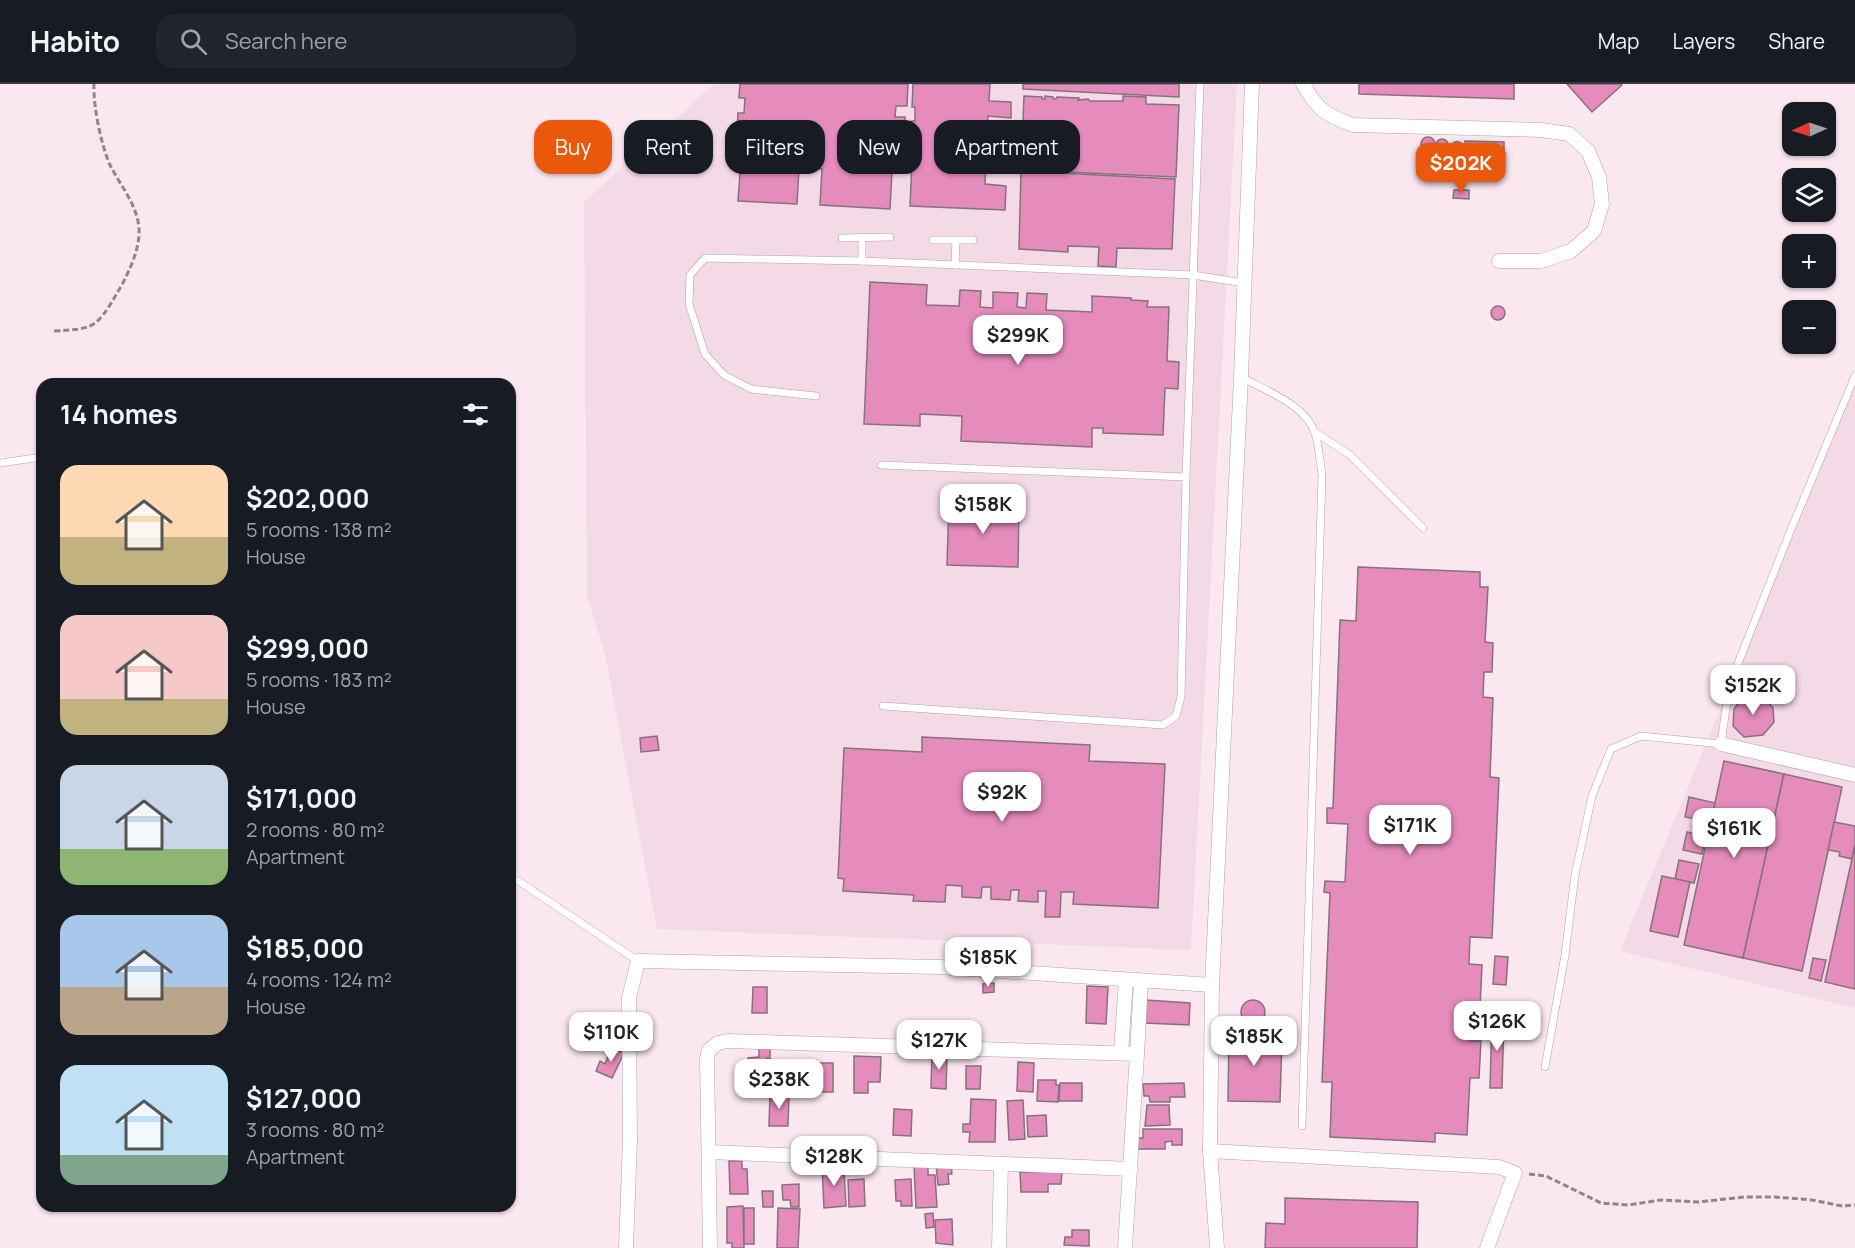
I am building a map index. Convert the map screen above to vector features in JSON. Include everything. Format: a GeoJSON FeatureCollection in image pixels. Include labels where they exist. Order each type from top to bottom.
{"type":"FeatureCollection","features":[{"type":"Feature","properties":{"kind":"street"},"geometry":{"type":"LineString","coordinates":[[1217,1248],[1210,1151],[1212,985],[1241,377],[1252,84]]}},
{"type":"Feature","properties":{"kind":"street"},"geometry":{"type":"LineString","coordinates":[[1304,84],[1316,105],[1332,117],[1353,125],[1541,130],[1569,134],[1588,151],[1599,177],[1602,204],[1594,231],[1571,251],[1541,261],[1499,261]]}},
{"type":"Feature","properties":{"kind":"street"},"geometry":{"type":"LineString","coordinates":[[1721,744],[1855,776]]}},
{"type":"Feature","properties":{"kind":"street"},"geometry":{"type":"LineString","coordinates":[[626,1248],[630,1140],[629,998],[638,961],[939,967],[1212,985]]}},
{"type":"Feature","properties":{"kind":"street"},"geometry":{"type":"LineString","coordinates":[[1122,1053],[1126,980]]}},
{"type":"Feature","properties":{"kind":"street"},"geometry":{"type":"LineString","coordinates":[[1125,1248],[1142,981]]}},
{"type":"Feature","properties":{"kind":"street"},"geometry":{"type":"LineString","coordinates":[[710,1248],[706,1059],[709,1050],[718,1042],[1137,1054]]}},
{"type":"Feature","properties":{"kind":"street"},"geometry":{"type":"LineString","coordinates":[[1210,1151],[1499,1167],[1515,1173],[1487,1248]]}},
{"type":"Feature","properties":{"kind":"street"},"geometry":{"type":"LineString","coordinates":[[709,1152],[1131,1168]]}},
{"type":"Feature","properties":{"kind":"street"},"geometry":{"type":"LineString","coordinates":[[999,1248],[1001,1164]]}},
{"type":"Feature","properties":{"kind":"lane"},"geometry":{"type":"LineString","coordinates":[[883,706],[1163,725],[1176,716],[1181,697],[1186,477],[1200,84]]}},
{"type":"Feature","properties":{"kind":"lane"},"geometry":{"type":"LineString","coordinates":[[862,237],[862,261]]}},
{"type":"Feature","properties":{"kind":"lane"},"geometry":{"type":"LineString","coordinates":[[842,238],[890,237]]}},
{"type":"Feature","properties":{"kind":"lane"},"geometry":{"type":"LineString","coordinates":[[933,240],[973,240]]}},
{"type":"Feature","properties":{"kind":"lane"},"geometry":{"type":"LineString","coordinates":[[955,265],[956,240]]}},
{"type":"Feature","properties":{"kind":"lane"},"geometry":{"type":"LineString","coordinates":[[816,396],[751,389],[724,375],[705,354],[689,304],[690,275],[705,258],[862,261],[1193,275],[1244,283]]}},
{"type":"Feature","properties":{"kind":"lane"},"geometry":{"type":"LineString","coordinates":[[1545,1067],[1565,955],[1575,875],[1592,796],[1611,749],[1641,736],[1721,744],[1729,686],[1855,376]]}},
{"type":"Feature","properties":{"kind":"lane"},"geometry":{"type":"LineString","coordinates":[[1241,377],[1290,404],[1303,414],[1314,432],[1322,475],[1302,1126]]}},
{"type":"Feature","properties":{"kind":"lane"},"geometry":{"type":"LineString","coordinates":[[1314,432],[1350,455],[1423,528]]}},
{"type":"Feature","properties":{"kind":"lane"},"geometry":{"type":"LineString","coordinates":[[0,463],[36,458]]}},
{"type":"Feature","properties":{"kind":"lane"},"geometry":{"type":"LineString","coordinates":[[881,465],[1186,477]]}},
{"type":"Feature","properties":{"kind":"lane"},"geometry":{"type":"LineString","coordinates":[[516,880],[638,961]]}},
{"type":"Feature","properties":{"kind":"path"},"geometry":{"type":"LineString","coordinates":[[54,332],[85,330],[101,318],[125,279],[134,258],[139,235],[135,209],[109,162],[93,98],[94,84]]}},
{"type":"Feature","properties":{"kind":"path"},"geometry":{"type":"LineString","coordinates":[[1515,1173],[1546,1176],[1601,1203],[1628,1205],[1661,1200],[1698,1202],[1744,1197],[1784,1198],[1842,1206],[1855,1205]]}},
{"type":"Feature","properties":{"kind":"shaded area"},"geometry":{"type":"Polygon","coordinates":[[[714,84],[1237,84],[1191,950],[657,929],[605,654],[587,596],[584,202],[624,166],[624,174],[713,174],[713,120],[674,120],[714,84]]]}},
{"type":"Feature","properties":{"kind":"shaded area"},"geometry":{"type":"Polygon","coordinates":[[[1855,385],[1855,1008],[1620,951],[1855,385]]]}},
{"type":"Feature","properties":{"kind":"building"},"geometry":{"type":"Polygon","coordinates":[[[740,84],[908,84],[907,106],[896,106],[895,117],[905,117],[905,120],[837,120],[837,174],[892,174],[890,209],[820,205],[822,174],[825,174],[825,120],[738,120],[738,113],[744,113],[745,98],[739,98],[740,84]]]}},
{"type":"Feature","properties":{"kind":"building"},"geometry":{"type":"Polygon","coordinates":[[[913,84],[990,84],[989,101],[1011,102],[1011,118],[988,116],[988,120],[934,120],[934,174],[985,174],[985,184],[1006,186],[1005,210],[910,206],[911,174],[922,174],[922,120],[915,120],[915,107],[912,107],[913,84]]]}},
{"type":"Feature","properties":{"kind":"building"},"geometry":{"type":"Polygon","coordinates":[[[1023,84],[1179,84],[1179,97],[1023,89],[1023,84]]]}},
{"type":"Feature","properties":{"kind":"building"},"geometry":{"type":"Polygon","coordinates":[[[1359,84],[1514,84],[1514,99],[1359,94],[1359,84]]]}},
{"type":"Feature","properties":{"kind":"building"},"geometry":{"type":"Polygon","coordinates":[[[1567,84],[1621,84],[1622,85],[1592,112],[1567,84]]]}},
{"type":"Feature","properties":{"kind":"building"},"geometry":{"type":"Polygon","coordinates":[[[1024,96],[1042,97],[1042,99],[1045,99],[1045,96],[1053,97],[1053,99],[1057,97],[1079,98],[1078,100],[1088,99],[1090,101],[1123,101],[1123,96],[1146,97],[1146,104],[1179,105],[1176,177],[1080,173],[1080,120],[1023,120],[1024,96]]]}},
{"type":"Feature","properties":{"kind":"building"},"geometry":{"type":"Polygon","coordinates":[[[1428,137],[1433,139],[1435,144],[1433,149],[1428,151],[1423,149],[1421,144],[1423,139],[1428,137]]]}},
{"type":"Feature","properties":{"kind":"building"},"geometry":{"type":"Polygon","coordinates":[[[1444,139],[1448,145],[1444,151],[1440,151],[1436,143],[1444,139]]]}},
{"type":"Feature","properties":{"kind":"building"},"geometry":{"type":"Polygon","coordinates":[[[1465,141],[1504,142],[1504,153],[1465,153],[1465,141]]]}},
{"type":"Feature","properties":{"kind":"building"},"geometry":{"type":"Polygon","coordinates":[[[1457,142],[1461,143],[1461,151],[1457,152],[1453,151],[1452,147],[1453,143],[1457,142]]]}},
{"type":"Feature","properties":{"kind":"building"},"geometry":{"type":"Polygon","coordinates":[[[740,174],[799,174],[797,204],[738,201],[740,174]]]}},
{"type":"Feature","properties":{"kind":"building"},"geometry":{"type":"Polygon","coordinates":[[[1021,174],[1079,174],[1175,179],[1172,249],[1117,248],[1116,267],[1098,266],[1099,247],[1068,246],[1068,252],[1019,249],[1021,174]]]}},
{"type":"Feature","properties":{"kind":"building"},"geometry":{"type":"Polygon","coordinates":[[[1454,190],[1469,190],[1469,199],[1453,198],[1454,190]]]}},
{"type":"Feature","properties":{"kind":"building"},"geometry":{"type":"Polygon","coordinates":[[[870,282],[927,285],[926,305],[959,306],[960,290],[981,291],[980,307],[993,308],[993,292],[1018,293],[1017,307],[1026,308],[1027,293],[1047,294],[1046,310],[1092,312],[1092,296],[1131,298],[1131,300],[1148,301],[1147,307],[1169,307],[1167,361],[1179,362],[1178,389],[1165,388],[1163,435],[1103,433],[1103,428],[1092,428],[1092,447],[961,441],[962,416],[920,414],[920,426],[864,424],[870,282]]]}},
{"type":"Feature","properties":{"kind":"building"},"geometry":{"type":"Polygon","coordinates":[[[1495,306],[1501,306],[1505,313],[1501,320],[1495,320],[1491,316],[1491,310],[1495,306]]]}},
{"type":"Feature","properties":{"kind":"building"},"geometry":{"type":"Polygon","coordinates":[[[949,503],[1019,505],[1018,567],[947,565],[949,503]]]}},
{"type":"Feature","properties":{"kind":"building"},"geometry":{"type":"Polygon","coordinates":[[[1358,567],[1480,572],[1480,587],[1488,587],[1485,642],[1493,643],[1492,672],[1484,672],[1483,697],[1493,698],[1490,777],[1499,778],[1492,938],[1470,937],[1469,964],[1482,965],[1479,1030],[1471,1029],[1470,1041],[1481,1041],[1479,1078],[1470,1078],[1467,1135],[1435,1133],[1435,1142],[1330,1137],[1332,1082],[1322,1082],[1330,893],[1324,892],[1325,881],[1345,882],[1348,824],[1327,823],[1327,808],[1333,808],[1340,620],[1356,621],[1358,567]]]}},
{"type":"Feature","properties":{"kind":"building"},"geometry":{"type":"Polygon","coordinates":[[[1744,696],[1763,696],[1773,708],[1774,722],[1763,735],[1744,737],[1733,726],[1734,709],[1744,696]]]}},
{"type":"Feature","properties":{"kind":"building"},"geometry":{"type":"Polygon","coordinates":[[[657,736],[659,750],[641,752],[640,738],[657,736]]]}},
{"type":"Feature","properties":{"kind":"building"},"geometry":{"type":"Polygon","coordinates":[[[922,737],[1090,745],[1089,761],[1165,764],[1158,908],[1073,904],[1074,892],[1061,892],[1060,917],[1045,917],[1046,891],[1038,891],[1038,902],[1018,901],[1019,890],[1011,890],[1010,900],[991,899],[991,887],[982,887],[981,898],[962,897],[962,886],[946,885],[945,902],[913,901],[914,895],[843,891],[844,879],[838,878],[844,748],[922,752],[922,737]]]}},
{"type":"Feature","properties":{"kind":"building"},"geometry":{"type":"Polygon","coordinates":[[[1724,761],[1784,774],[1743,958],[1684,945],[1724,761]]]}},
{"type":"Feature","properties":{"kind":"building"},"geometry":{"type":"Polygon","coordinates":[[[1784,774],[1842,787],[1802,971],[1743,958],[1784,774]]]}},
{"type":"Feature","properties":{"kind":"building"},"geometry":{"type":"Polygon","coordinates":[[[1689,797],[1715,803],[1710,822],[1685,817],[1689,797]]]}},
{"type":"Feature","properties":{"kind":"building"},"geometry":{"type":"Polygon","coordinates":[[[1834,822],[1855,826],[1852,859],[1839,856],[1840,852],[1828,850],[1834,822]]]}},
{"type":"Feature","properties":{"kind":"building"},"geometry":{"type":"Polygon","coordinates":[[[1687,832],[1706,836],[1702,854],[1683,850],[1687,832]]]}},
{"type":"Feature","properties":{"kind":"building"},"geometry":{"type":"Polygon","coordinates":[[[1855,845],[1855,989],[1825,982],[1855,845]]]}},
{"type":"Feature","properties":{"kind":"building"},"geometry":{"type":"Polygon","coordinates":[[[1679,860],[1699,864],[1694,883],[1675,879],[1679,860]]]}},
{"type":"Feature","properties":{"kind":"building"},"geometry":{"type":"Polygon","coordinates":[[[1662,876],[1690,882],[1678,937],[1650,931],[1662,876]]]}},
{"type":"Feature","properties":{"kind":"building"},"geometry":{"type":"Polygon","coordinates":[[[1495,956],[1508,957],[1506,985],[1493,984],[1495,956]]]}},
{"type":"Feature","properties":{"kind":"building"},"geometry":{"type":"Polygon","coordinates":[[[1813,958],[1826,960],[1821,981],[1809,978],[1813,958]]]}},
{"type":"Feature","properties":{"kind":"building"},"geometry":{"type":"Polygon","coordinates":[[[994,983],[994,992],[983,993],[983,984],[994,983]]]}},
{"type":"Feature","properties":{"kind":"building"},"geometry":{"type":"Polygon","coordinates":[[[1087,986],[1108,987],[1106,1024],[1086,1023],[1087,986]]]}},
{"type":"Feature","properties":{"kind":"building"},"geometry":{"type":"Polygon","coordinates":[[[753,987],[767,987],[767,1013],[752,1013],[753,987]]]}},
{"type":"Feature","properties":{"kind":"building"},"geometry":{"type":"Polygon","coordinates":[[[1146,1000],[1190,1003],[1189,1025],[1145,1023],[1146,1000]]]}},
{"type":"Feature","properties":{"kind":"building"},"geometry":{"type":"Polygon","coordinates":[[[1253,1000],[1258,1001],[1264,1007],[1264,1017],[1258,1023],[1253,1024],[1248,1023],[1242,1017],[1241,1012],[1242,1007],[1248,1001],[1253,1000]]]}},
{"type":"Feature","properties":{"kind":"building"},"geometry":{"type":"Polygon","coordinates":[[[1492,1016],[1504,1016],[1502,1088],[1490,1088],[1492,1016]]]}},
{"type":"Feature","properties":{"kind":"building"},"geometry":{"type":"Polygon","coordinates":[[[1229,1030],[1260,1030],[1260,1036],[1282,1037],[1280,1102],[1228,1101],[1229,1030]]]}},
{"type":"Feature","properties":{"kind":"building"},"geometry":{"type":"Polygon","coordinates":[[[612,1047],[624,1053],[612,1078],[596,1071],[600,1061],[605,1064],[612,1047]]]}},
{"type":"Feature","properties":{"kind":"building"},"geometry":{"type":"Polygon","coordinates":[[[770,1048],[770,1059],[767,1058],[768,1087],[749,1087],[748,1058],[759,1057],[759,1049],[770,1048]]]}},
{"type":"Feature","properties":{"kind":"building"},"geometry":{"type":"Polygon","coordinates":[[[932,1053],[947,1054],[946,1089],[931,1088],[932,1053]]]}},
{"type":"Feature","properties":{"kind":"building"},"geometry":{"type":"Polygon","coordinates":[[[854,1056],[881,1057],[880,1082],[868,1082],[868,1093],[854,1093],[854,1056]]]}},
{"type":"Feature","properties":{"kind":"building"},"geometry":{"type":"Polygon","coordinates":[[[1018,1062],[1034,1063],[1033,1092],[1017,1091],[1018,1062]]]}},
{"type":"Feature","properties":{"kind":"building"},"geometry":{"type":"Polygon","coordinates":[[[817,1063],[833,1063],[833,1092],[817,1092],[817,1063]]]}},
{"type":"Feature","properties":{"kind":"building"},"geometry":{"type":"Polygon","coordinates":[[[792,1065],[814,1065],[814,1094],[793,1094],[792,1065]]]}},
{"type":"Feature","properties":{"kind":"building"},"geometry":{"type":"Polygon","coordinates":[[[966,1066],[981,1066],[980,1089],[966,1089],[966,1066]]]}},
{"type":"Feature","properties":{"kind":"building"},"geometry":{"type":"Polygon","coordinates":[[[1038,1080],[1056,1080],[1056,1085],[1059,1085],[1058,1102],[1037,1101],[1038,1080]]]}},
{"type":"Feature","properties":{"kind":"building"},"geometry":{"type":"Polygon","coordinates":[[[1060,1083],[1082,1083],[1082,1101],[1059,1101],[1060,1083]]]}},
{"type":"Feature","properties":{"kind":"building"},"geometry":{"type":"Polygon","coordinates":[[[1184,1083],[1185,1097],[1170,1097],[1170,1102],[1150,1102],[1149,1096],[1144,1096],[1143,1084],[1184,1083]]]}},
{"type":"Feature","properties":{"kind":"building"},"geometry":{"type":"Polygon","coordinates":[[[770,1095],[789,1095],[788,1126],[769,1126],[770,1095]]]}},
{"type":"Feature","properties":{"kind":"building"},"geometry":{"type":"Polygon","coordinates":[[[971,1099],[996,1100],[995,1142],[969,1142],[970,1132],[963,1132],[963,1124],[970,1124],[971,1099]]]}},
{"type":"Feature","properties":{"kind":"building"},"geometry":{"type":"Polygon","coordinates":[[[1023,1100],[1025,1139],[1009,1140],[1007,1101],[1023,1100]]]}},
{"type":"Feature","properties":{"kind":"building"},"geometry":{"type":"Polygon","coordinates":[[[1147,1105],[1169,1105],[1170,1125],[1145,1126],[1147,1105]]]}},
{"type":"Feature","properties":{"kind":"building"},"geometry":{"type":"Polygon","coordinates":[[[894,1109],[912,1110],[911,1136],[893,1135],[894,1109]]]}},
{"type":"Feature","properties":{"kind":"building"},"geometry":{"type":"Polygon","coordinates":[[[1046,1115],[1047,1136],[1028,1137],[1027,1116],[1046,1115]]]}},
{"type":"Feature","properties":{"kind":"building"},"geometry":{"type":"Polygon","coordinates":[[[1143,1129],[1182,1129],[1182,1145],[1172,1145],[1172,1141],[1165,1142],[1165,1149],[1134,1149],[1134,1138],[1143,1138],[1143,1129]]]}},
{"type":"Feature","properties":{"kind":"building"},"geometry":{"type":"Polygon","coordinates":[[[729,1161],[742,1161],[742,1169],[747,1169],[748,1194],[730,1194],[729,1161]]]}},
{"type":"Feature","properties":{"kind":"building"},"geometry":{"type":"Polygon","coordinates":[[[834,1164],[834,1171],[844,1170],[846,1206],[824,1208],[822,1165],[834,1164]]]}},
{"type":"Feature","properties":{"kind":"building"},"geometry":{"type":"Polygon","coordinates":[[[951,1164],[952,1174],[948,1174],[949,1184],[938,1185],[936,1165],[951,1164]]]}},
{"type":"Feature","properties":{"kind":"building"},"geometry":{"type":"Polygon","coordinates":[[[914,1166],[928,1166],[928,1175],[935,1175],[937,1207],[916,1208],[914,1166]]]}},
{"type":"Feature","properties":{"kind":"building"},"geometry":{"type":"Polygon","coordinates":[[[1020,1172],[1062,1172],[1061,1184],[1048,1184],[1048,1192],[1021,1192],[1020,1172]]]}},
{"type":"Feature","properties":{"kind":"building"},"geometry":{"type":"Polygon","coordinates":[[[864,1179],[865,1206],[849,1207],[848,1180],[864,1179]]]}},
{"type":"Feature","properties":{"kind":"building"},"geometry":{"type":"Polygon","coordinates":[[[911,1179],[912,1206],[901,1206],[901,1201],[896,1201],[895,1180],[911,1179]]]}},
{"type":"Feature","properties":{"kind":"building"},"geometry":{"type":"Polygon","coordinates":[[[799,1184],[799,1207],[791,1207],[790,1200],[783,1200],[782,1185],[799,1184]]]}},
{"type":"Feature","properties":{"kind":"building"},"geometry":{"type":"Polygon","coordinates":[[[762,1191],[773,1191],[773,1207],[763,1207],[762,1191]]]}},
{"type":"Feature","properties":{"kind":"building"},"geometry":{"type":"Polygon","coordinates":[[[1285,1198],[1418,1202],[1417,1248],[1265,1248],[1266,1223],[1285,1224],[1285,1198]]]}},
{"type":"Feature","properties":{"kind":"building"},"geometry":{"type":"Polygon","coordinates":[[[743,1206],[744,1248],[732,1248],[732,1243],[727,1243],[727,1207],[743,1206]]]}},
{"type":"Feature","properties":{"kind":"building"},"geometry":{"type":"Polygon","coordinates":[[[744,1208],[754,1208],[754,1244],[744,1244],[744,1208]]]}},
{"type":"Feature","properties":{"kind":"building"},"geometry":{"type":"Polygon","coordinates":[[[778,1208],[800,1209],[798,1248],[777,1248],[778,1208]]]}},
{"type":"Feature","properties":{"kind":"building"},"geometry":{"type":"Polygon","coordinates":[[[933,1213],[934,1227],[926,1228],[925,1214],[933,1213]]]}},
{"type":"Feature","properties":{"kind":"building"},"geometry":{"type":"Polygon","coordinates":[[[952,1219],[953,1245],[936,1243],[935,1220],[952,1219]]]}},
{"type":"Feature","properties":{"kind":"building"},"geometry":{"type":"Polygon","coordinates":[[[1072,1230],[1089,1230],[1089,1246],[1064,1245],[1065,1237],[1072,1237],[1072,1230]]]}}]}
